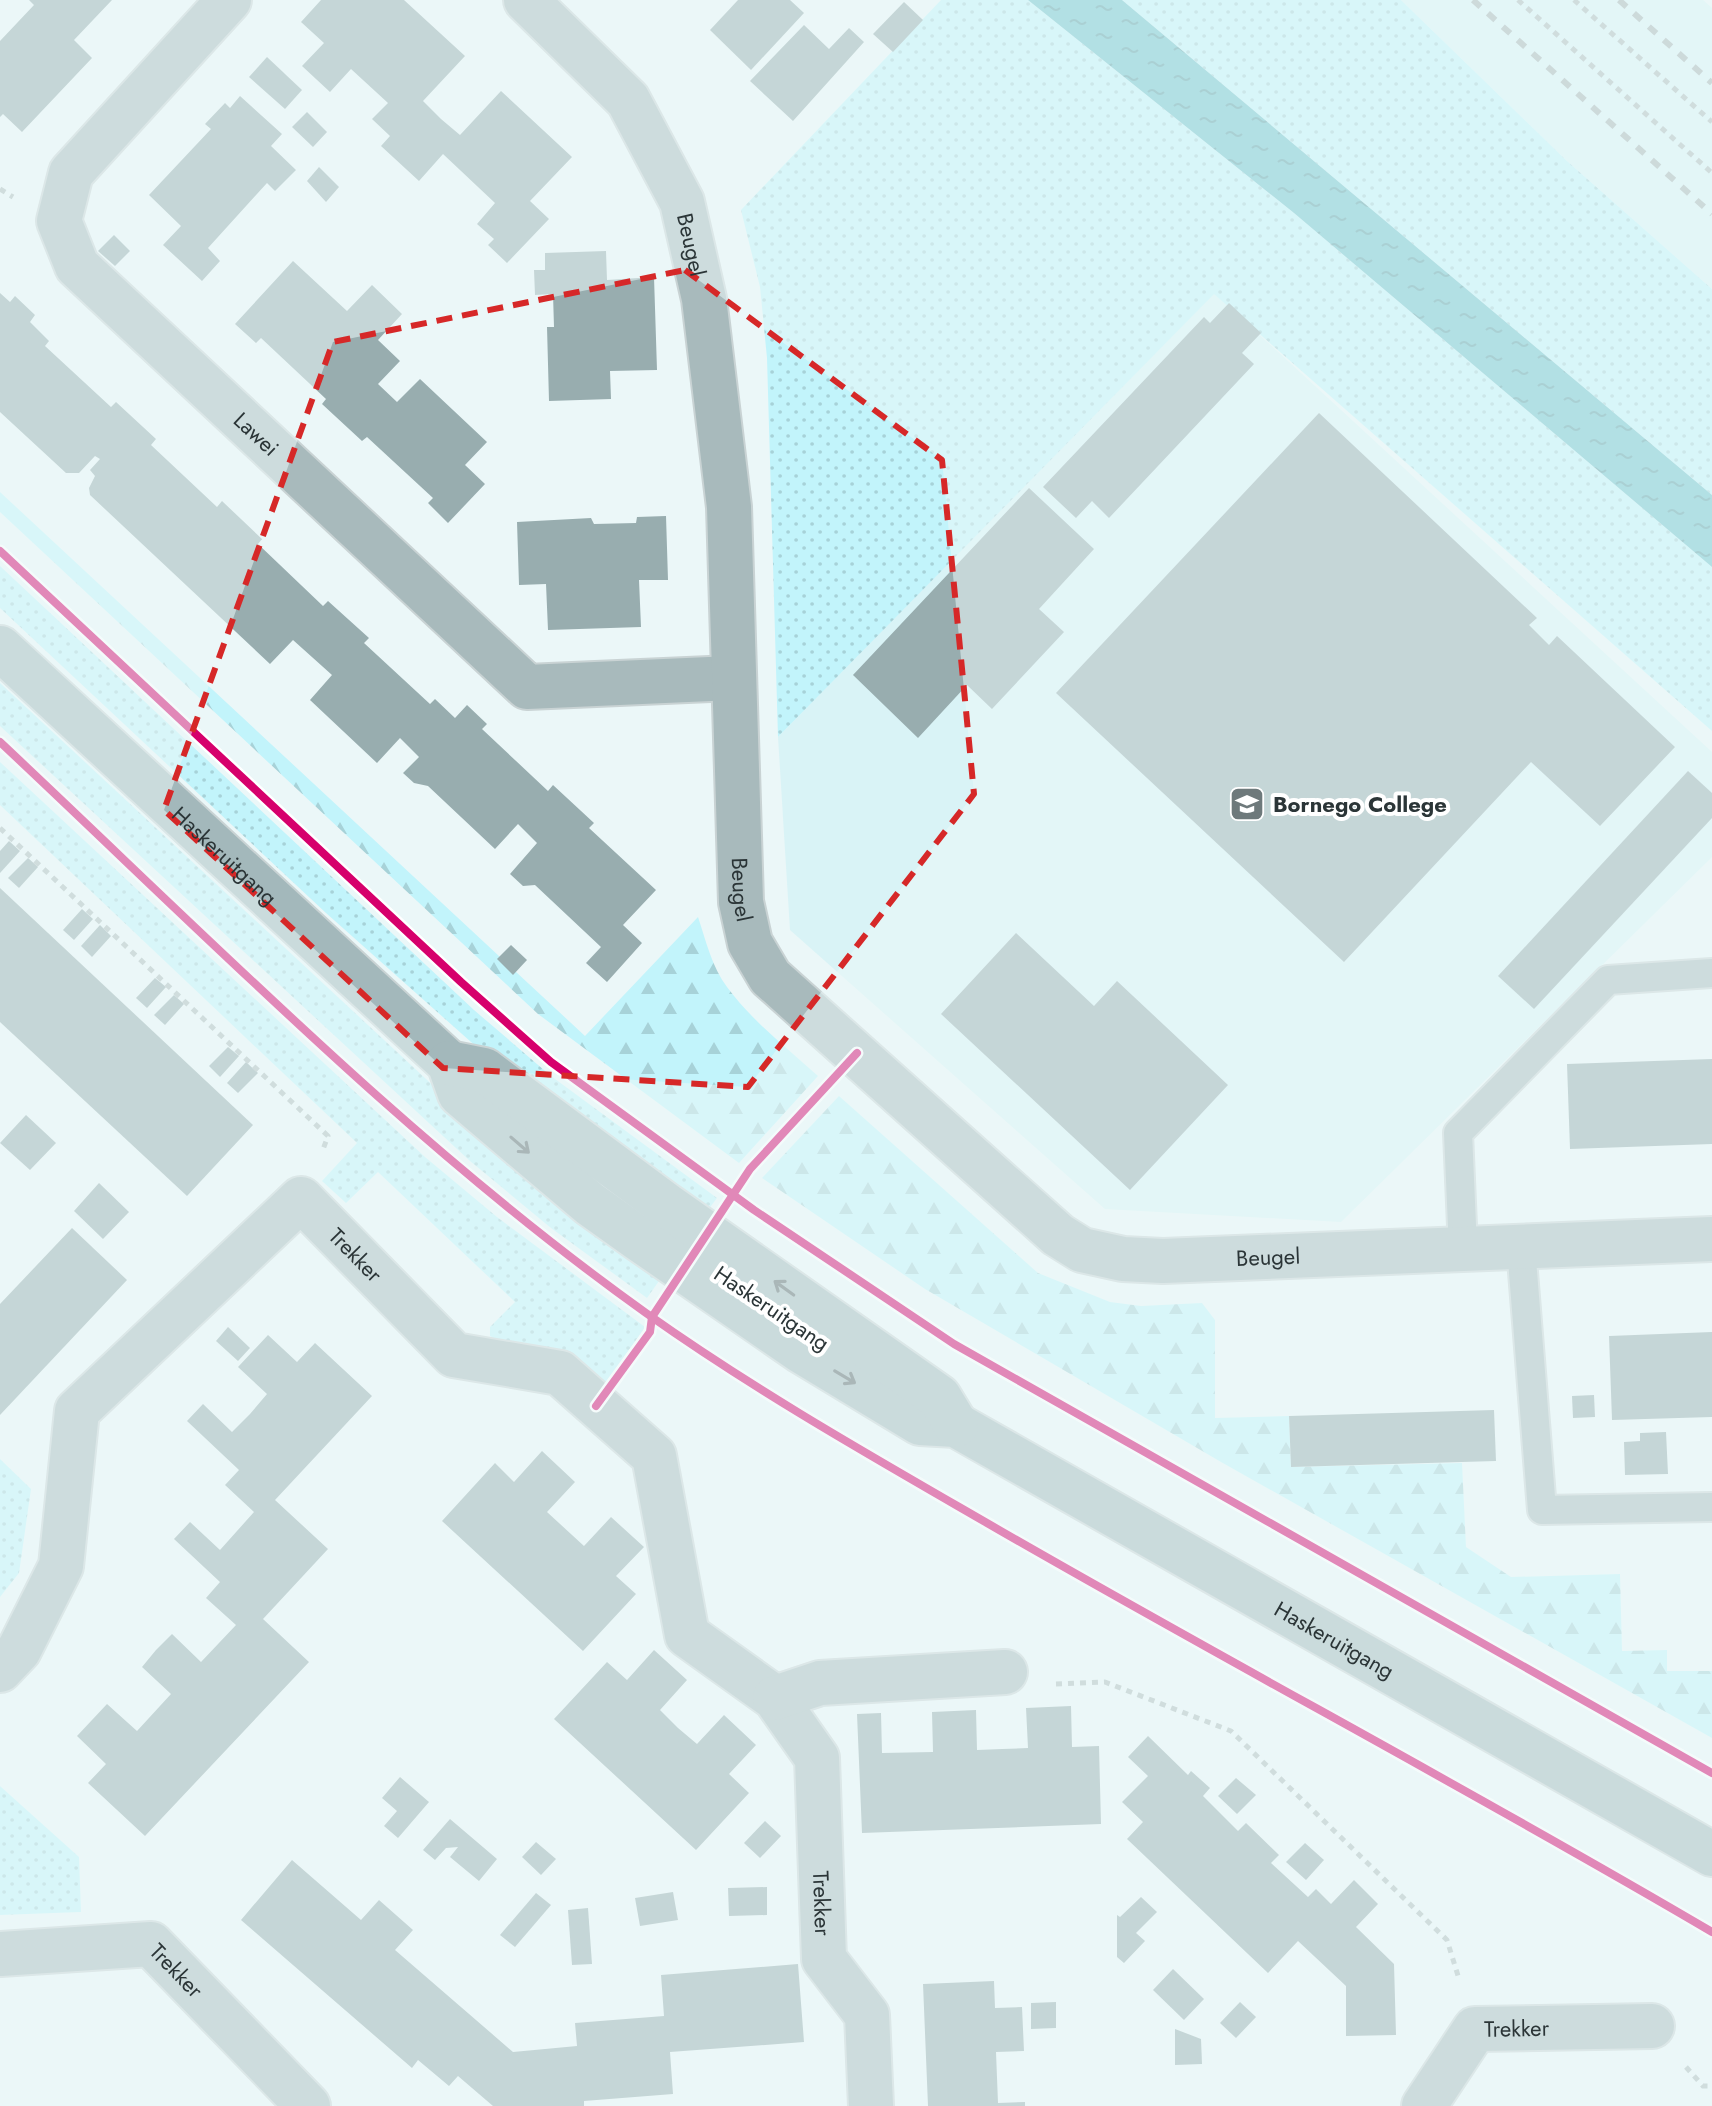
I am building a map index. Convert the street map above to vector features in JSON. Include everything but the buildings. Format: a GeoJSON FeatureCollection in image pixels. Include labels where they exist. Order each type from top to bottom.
{"type":"FeatureCollection","features":[{"type":"Feature","properties":{"kind":"main road","name":"Haskeruitgang"},"geometry":{"type":"LineString","coordinates":[[0,648],[449,1063],[484,1070],[666,1205],[939,1397],[956,1425],[1712,1854]]}},
{"type":"Feature","properties":{"kind":"street","name":"Lawei"},"geometry":{"type":"LineString","coordinates":[[229,0],[71,173],[59,221],[77,266],[527,687],[733,678]]}},
{"type":"Feature","properties":{"kind":"street","name":"Beugel"},"geometry":{"type":"LineString","coordinates":[[526,0],[628,100],[682,202],[704,299],[729,507],[741,902],[750,943],[770,977],[1058,1235],[1082,1250],[1123,1259],[1206,1260],[1712,1239]]}},
{"type":"Feature","properties":{"kind":"street"},"geometry":{"type":"LineString","coordinates":[[0,1670],[19,1650],[61,1566],[77,1411],[301,1199]]}},
{"type":"Feature","properties":{"kind":"street","name":"Trekker"},"geometry":{"type":"LineString","coordinates":[[301,1199],[454,1355],[560,1373],[654,1456],[687,1635],[775,1698],[817,1758],[824,1959],[867,2015],[871,2106]]}},
{"type":"Feature","properties":{"kind":"street"},"geometry":{"type":"LineString","coordinates":[[775,1698],[820,1683],[1005,1672]]}},
{"type":"Feature","properties":{"kind":"street","name":"Trekker"},"geometry":{"type":"LineString","coordinates":[[0,1954],[151,1944],[308,2106]]}},
{"type":"Feature","properties":{"kind":"street","name":"Trekker"},"geometry":{"type":"LineString","coordinates":[[1424,2106],[1475,2029],[1652,2026]]}},
{"type":"Feature","properties":{"kind":"lane"},"geometry":{"type":"LineString","coordinates":[[1463,1249],[1458,1133],[1608,980],[1712,973]]}},
{"type":"Feature","properties":{"kind":"lane"},"geometry":{"type":"LineString","coordinates":[[1521,1247],[1542,1510],[1712,1507]]}},
{"type":"Feature","properties":{"kind":"path"},"geometry":{"type":"LineString","coordinates":[[1518,0],[1712,173]]}},
{"type":"Feature","properties":{"kind":"path"},"geometry":{"type":"LineString","coordinates":[[1574,0],[1712,122]]}},
{"type":"Feature","properties":{"kind":"path"},"geometry":{"type":"LineString","coordinates":[[0,828],[328,1136],[301,1199]]}},
{"type":"Feature","properties":{"kind":"path"},"geometry":{"type":"LineString","coordinates":[[1005,1672],[1028,1686],[1105,1682],[1231,1731],[1447,1940],[1475,2029]]}},
{"type":"Feature","properties":{"kind":"highlighted area"},"geometry":{"type":"Polygon","coordinates":[[[685,270],[942,460],[974,794],[748,1087],[443,1068],[164,810],[333,342],[685,270]]]}},
{"type":"Feature","properties":{"kind":"shaded area"},"geometry":{"type":"Polygon","coordinates":[[[1401,0],[1703,0],[1712,8],[1712,289],[1567,161],[1401,0]]]}},
{"type":"Feature","properties":{"kind":"shaded area","name":"Bornego College"},"geometry":{"type":"Polygon","coordinates":[[[1214,293],[1712,752],[1712,857],[1341,1222],[1105,1209],[790,930],[778,737],[1214,293]]]}},
{"type":"Feature","properties":{"kind":"green space"},"geometry":{"type":"Polygon","coordinates":[[[941,0],[1028,0],[1294,213],[1712,567],[1712,731],[1214,294],[778,737],[767,358],[760,287],[741,210],[941,0]]]}},
{"type":"Feature","properties":{"kind":"green space"},"geometry":{"type":"Polygon","coordinates":[[[1122,0],[1401,0],[1567,161],[1712,289],[1712,495],[1122,0]]]}},
{"type":"Feature","properties":{"kind":"green space"},"geometry":{"type":"Polygon","coordinates":[[[0,492],[585,1036],[698,917],[713,962],[727,987],[759,1023],[818,1076],[739,1163],[538,1014],[0,512],[0,492]]]}},
{"type":"Feature","properties":{"kind":"green space"},"geometry":{"type":"Polygon","coordinates":[[[0,566],[474,1010],[551,1076],[717,1198],[705,1214],[480,1050],[326,913],[0,608],[0,566]]]}},
{"type":"Feature","properties":{"kind":"green space"},"geometry":{"type":"Polygon","coordinates":[[[0,683],[496,1144],[664,1274],[647,1298],[551,1228],[470,1161],[0,726],[0,683]]]}},
{"type":"Feature","properties":{"kind":"green space"},"geometry":{"type":"Polygon","coordinates":[[[0,762],[425,1157],[497,1217],[645,1327],[606,1384],[571,1352],[498,1341],[490,1336],[490,1327],[515,1302],[378,1172],[346,1203],[322,1181],[357,1143],[0,805],[0,762]]]}},
{"type":"Feature","properties":{"kind":"green space"},"geometry":{"type":"Polygon","coordinates":[[[839,1096],[1038,1273],[1110,1302],[1141,1306],[1202,1303],[1215,1320],[1215,1418],[1289,1416],[1291,1467],[1462,1463],[1466,1547],[1511,1577],[1620,1574],[1622,1651],[1667,1650],[1667,1671],[1712,1671],[1712,1738],[1221,1462],[925,1289],[762,1178],[839,1096]]]}},
{"type":"Feature","properties":{"kind":"green space"},"geometry":{"type":"Polygon","coordinates":[[[0,1459],[31,1489],[19,1573],[0,1597],[0,1459]]]}},
{"type":"Feature","properties":{"kind":"green space"},"geometry":{"type":"Polygon","coordinates":[[[0,1786],[79,1857],[81,1912],[0,1915],[0,1786]]]}},
{"type":"Feature","properties":{"kind":"water"},"geometry":{"type":"Polygon","coordinates":[[[1028,0],[1122,0],[1712,495],[1712,567],[1294,213],[1028,0]]]}},
{"type":"Feature","properties":{"kind":"railway"},"geometry":{"type":"LineString","coordinates":[[1473,0],[1712,214]]}},
{"type":"Feature","properties":{"kind":"railway"},"geometry":{"type":"LineString","coordinates":[[1619,0],[1712,83]]}},
{"type":"Feature","properties":{"kind":"cycle path"},"geometry":{"type":"LineString","coordinates":[[0,551],[461,982],[551,1062],[754,1210],[954,1344],[1712,1773]]}},
{"type":"Feature","properties":{"kind":"cycle path"},"geometry":{"type":"LineString","coordinates":[[0,742],[394,1111],[560,1249],[687,1342],[900,1473],[1077,1575],[1532,1828],[1712,1932]]}},
{"type":"Feature","properties":{"kind":"cycle path"},"geometry":{"type":"LineString","coordinates":[[596,1406],[650,1332],[652,1317],[750,1169],[857,1053]]}},
{"type":"Feature","properties":{"kind":"place","name":"Bornego College"},"geometry":{"type":"Point","coordinates":[1247,804]}}]}
